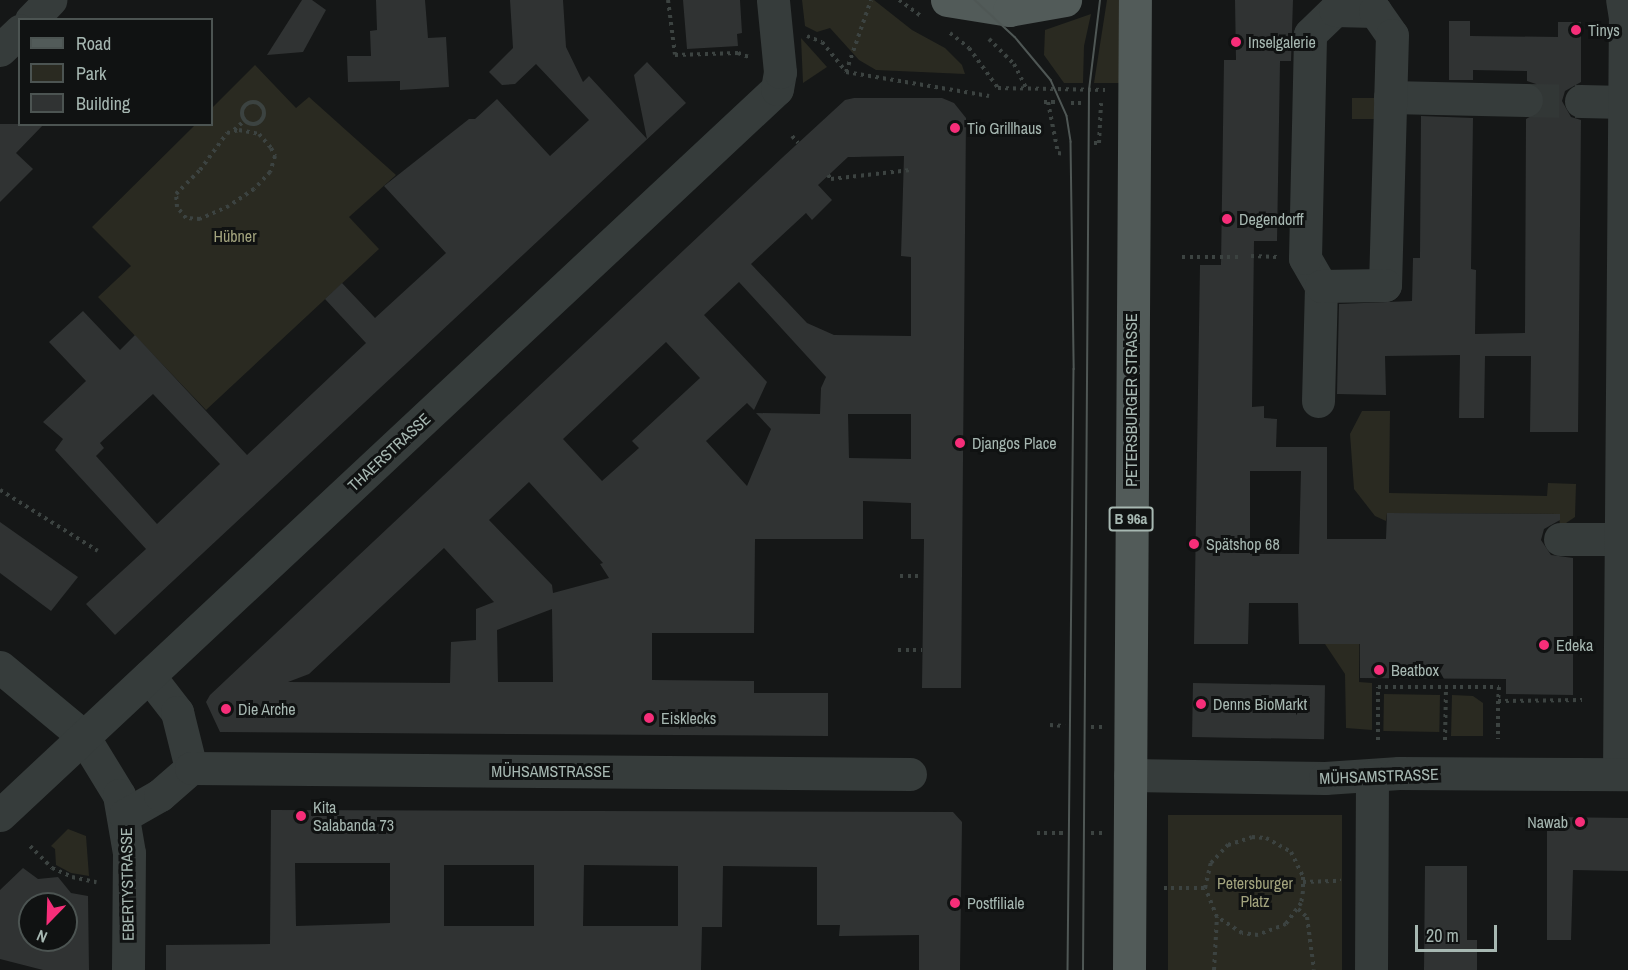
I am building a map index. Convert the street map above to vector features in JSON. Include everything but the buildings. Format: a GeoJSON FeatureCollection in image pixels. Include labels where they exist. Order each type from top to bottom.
{"type":"FeatureCollection","features":[{"type":"Feature","properties":{"kind":"main road"},"geometry":{"type":"LineString","coordinates":[[941,17],[1008,10],[1065,0]]}},
{"type":"Feature","properties":{"kind":"main road","name":"PETERSBURGER STRASSE"},"geometry":{"type":"LineString","coordinates":[[1129,970],[1132,3]]}},
{"type":"Feature","properties":{"kind":"street"},"geometry":{"type":"LineString","coordinates":[[33,18],[50,0]]}},
{"type":"Feature","properties":{"kind":"street"},"geometry":{"type":"LineString","coordinates":[[773,0],[776,34]]}},
{"type":"Feature","properties":{"kind":"street"},"geometry":{"type":"LineString","coordinates":[[1623,3],[1621,539],[1623,774]]}},
{"type":"Feature","properties":{"kind":"street"},"geometry":{"type":"LineString","coordinates":[[1318,401],[1321,286],[1305,258],[1310,34],[1335,10],[1375,11],[1392,35],[1385,285],[1321,286]]}},
{"type":"Feature","properties":{"kind":"street"},"geometry":{"type":"LineString","coordinates":[[0,50],[18,33]]}},
{"type":"Feature","properties":{"kind":"street","name":"THAERSTRASSE"},"geometry":{"type":"LineString","coordinates":[[0,815],[777,88],[780,72],[776,34]]}},
{"type":"Feature","properties":{"kind":"street"},"geometry":{"type":"LineString","coordinates":[[1390,97],[1527,100]]}},
{"type":"Feature","properties":{"kind":"street"},"geometry":{"type":"LineString","coordinates":[[1581,101],[1624,102]]}},
{"type":"Feature","properties":{"kind":"street"},"geometry":{"type":"LineString","coordinates":[[1560,539],[1621,539]]}},
{"type":"Feature","properties":{"kind":"street","name":"EBERTYSTRASSE"},"geometry":{"type":"LineString","coordinates":[[0,668],[83,736],[119,795],[125,815],[129,853],[128,970]]}},
{"type":"Feature","properties":{"kind":"street"},"geometry":{"type":"LineString","coordinates":[[125,815],[160,795],[191,768],[177,712],[149,676]]}},
{"type":"Feature","properties":{"kind":"street","name":"MÜHSAMSTRASSE"},"geometry":{"type":"LineString","coordinates":[[191,768],[910,774]]}},
{"type":"Feature","properties":{"kind":"street","name":"MÜHSAMSTRASSE"},"geometry":{"type":"LineString","coordinates":[[1130,775],[1179,778],[1623,774]]}},
{"type":"Feature","properties":{"kind":"street"},"geometry":{"type":"LineString","coordinates":[[1371,970],[1372,776]]}},
{"type":"Feature","properties":{"kind":"path"},"geometry":{"type":"LineString","coordinates":[[668,0],[675,55],[738,53],[749,57]]}},
{"type":"Feature","properties":{"kind":"path"},"geometry":{"type":"LineString","coordinates":[[846,72],[872,0]]}},
{"type":"Feature","properties":{"kind":"path"},"geometry":{"type":"LineString","coordinates":[[899,0],[941,17],[969,48],[998,88],[1133,91]]}},
{"type":"Feature","properties":{"kind":"path"},"geometry":{"type":"LineString","coordinates":[[776,34],[799,34],[822,42],[846,72],[989,96]]}},
{"type":"Feature","properties":{"kind":"path"},"geometry":{"type":"LineString","coordinates":[[986,35],[1014,64],[1026,88]]}},
{"type":"Feature","properties":{"kind":"path"},"geometry":{"type":"LineString","coordinates":[[244,121],[243,107],[254,102],[264,110],[254,132]]}},
{"type":"Feature","properties":{"kind":"path"},"geometry":{"type":"LineString","coordinates":[[1056,102],[1046,102],[1058,153],[1065,154]]}},
{"type":"Feature","properties":{"kind":"path"},"geometry":{"type":"LineString","coordinates":[[1071,103],[1083,103]]}},
{"type":"Feature","properties":{"kind":"path"},"geometry":{"type":"LineString","coordinates":[[1094,143],[1099,143],[1101,103]]}},
{"type":"Feature","properties":{"kind":"path"},"geometry":{"type":"LineString","coordinates":[[233,130],[254,132],[275,156],[266,179],[211,215],[200,219],[186,218],[177,207],[176,194],[233,130],[244,121],[258,123]]}},
{"type":"Feature","properties":{"kind":"path"},"geometry":{"type":"LineString","coordinates":[[792,136],[798,143]]}},
{"type":"Feature","properties":{"kind":"path"},"geometry":{"type":"LineString","coordinates":[[828,176],[831,179],[910,170]]}},
{"type":"Feature","properties":{"kind":"path"},"geometry":{"type":"LineString","coordinates":[[1182,257],[1238,257]]}},
{"type":"Feature","properties":{"kind":"path"},"geometry":{"type":"LineString","coordinates":[[0,490],[98,551]]}},
{"type":"Feature","properties":{"kind":"path"},"geometry":{"type":"LineString","coordinates":[[900,576],[923,576]]}},
{"type":"Feature","properties":{"kind":"path"},"geometry":{"type":"LineString","coordinates":[[898,650],[922,650]]}},
{"type":"Feature","properties":{"kind":"path"},"geometry":{"type":"LineString","coordinates":[[1378,740],[1378,687],[1499,687],[1498,739]]}},
{"type":"Feature","properties":{"kind":"path"},"geometry":{"type":"LineString","coordinates":[[1445,740],[1446,687]]}},
{"type":"Feature","properties":{"kind":"path"},"geometry":{"type":"LineString","coordinates":[[1565,695],[1565,700]]}},
{"type":"Feature","properties":{"kind":"path"},"geometry":{"type":"LineString","coordinates":[[1498,701],[1582,700]]}},
{"type":"Feature","properties":{"kind":"path"},"geometry":{"type":"LineString","coordinates":[[1050,726],[1065,726]]}},
{"type":"Feature","properties":{"kind":"path"},"geometry":{"type":"LineString","coordinates":[[1037,833],[1064,833]]}},
{"type":"Feature","properties":{"kind":"path"},"geometry":{"type":"LineString","coordinates":[[1252,837],[1266,838],[1291,852],[1303,882],[1298,909],[1286,924],[1258,935],[1228,928],[1217,917],[1205,888],[1206,875],[1218,853],[1239,839],[1252,837]]}},
{"type":"Feature","properties":{"kind":"path"},"geometry":{"type":"LineString","coordinates":[[30,846],[52,868],[72,878],[96,882]]}},
{"type":"Feature","properties":{"kind":"path"},"geometry":{"type":"LineString","coordinates":[[1303,882],[1332,882]]}},
{"type":"Feature","properties":{"kind":"path"},"geometry":{"type":"LineString","coordinates":[[1164,888],[1205,888]]}},
{"type":"Feature","properties":{"kind":"path"},"geometry":{"type":"LineString","coordinates":[[1298,909],[1307,917],[1314,970]]}},
{"type":"Feature","properties":{"kind":"path"},"geometry":{"type":"LineString","coordinates":[[1214,970],[1217,917]]}},
{"type":"Feature","properties":{"kind":"green space"},"geometry":{"type":"Polygon","coordinates":[[[802,0],[874,0],[912,30],[945,48],[962,65],[965,74],[876,70],[859,60],[830,28],[817,32],[805,26],[802,0]]]}},
{"type":"Feature","properties":{"kind":"green space"},"geometry":{"type":"Polygon","coordinates":[[[1107,0],[1119,0],[1120,83],[1094,83],[1107,0]]]}},
{"type":"Feature","properties":{"kind":"green space"},"geometry":{"type":"Polygon","coordinates":[[[1091,14],[1084,46],[1083,83],[1064,83],[1044,55],[1045,30],[1091,14]]]}},
{"type":"Feature","properties":{"kind":"green space"},"geometry":{"type":"Polygon","coordinates":[[[801,38],[827,67],[803,83],[801,38]]]}},
{"type":"Feature","properties":{"kind":"green space","name":"Hübner"},"geometry":{"type":"Polygon","coordinates":[[[255,65],[296,108],[309,97],[396,175],[349,217],[379,249],[206,410],[98,297],[131,266],[92,227],[194,126],[213,126],[213,107],[255,65]]]}},
{"type":"Feature","properties":{"kind":"green space"},"geometry":{"type":"Polygon","coordinates":[[[1352,98],[1379,98],[1379,119],[1352,119],[1352,98]]]}},
{"type":"Feature","properties":{"kind":"green space"},"geometry":{"type":"Polygon","coordinates":[[[1362,411],[1390,411],[1389,493],[1547,496],[1548,483],[1576,484],[1575,517],[1560,527],[1559,514],[1387,513],[1386,521],[1375,516],[1354,489],[1350,434],[1362,411]]]}},
{"type":"Feature","properties":{"kind":"green space"},"geometry":{"type":"Polygon","coordinates":[[[1360,554],[1359,682],[1372,683],[1372,730],[1346,728],[1345,674],[1325,644],[1360,554]]]}},
{"type":"Feature","properties":{"kind":"green space"},"geometry":{"type":"Polygon","coordinates":[[[1384,694],[1440,695],[1439,732],[1383,731],[1384,694]]]}},
{"type":"Feature","properties":{"kind":"green space"},"geometry":{"type":"Polygon","coordinates":[[[1452,695],[1473,696],[1483,703],[1483,736],[1451,736],[1452,695]]]}},
{"type":"Feature","properties":{"kind":"green space","name":"Petersburger Platz"},"geometry":{"type":"Polygon","coordinates":[[[1168,815],[1342,815],[1342,970],[1168,970],[1168,815]]]}},
{"type":"Feature","properties":{"kind":"green space"},"geometry":{"type":"Polygon","coordinates":[[[68,829],[86,836],[89,876],[71,873],[56,865],[55,849],[51,846],[68,829]]]}},
{"type":"Feature","properties":{"kind":"tunnel"},"geometry":{"type":"LineString","coordinates":[[1526,100],[1581,101]]}},
{"type":"Feature","properties":{"kind":"tram line"},"geometry":{"type":"LineString","coordinates":[[975,0],[1015,37],[1051,80],[1067,116],[1071,142],[1074,369],[1068,970]]}},
{"type":"Feature","properties":{"kind":"tram line"},"geometry":{"type":"LineString","coordinates":[[1083,970],[1089,90],[1100,0]]}},
{"type":"Feature","properties":{"kind":"place","name":"Tinys"},"geometry":{"type":"Point","coordinates":[1576,30]}},
{"type":"Feature","properties":{"kind":"place","name":"Inselgalerie"},"geometry":{"type":"Point","coordinates":[1236,42]}},
{"type":"Feature","properties":{"kind":"place","name":"Tio Grillhaus"},"geometry":{"type":"Point","coordinates":[955,128]}},
{"type":"Feature","properties":{"kind":"place","name":"Degendorff"},"geometry":{"type":"Point","coordinates":[1227,219]}},
{"type":"Feature","properties":{"kind":"place","name":"Djangos Place"},"geometry":{"type":"Point","coordinates":[960,443]}},
{"type":"Feature","properties":{"kind":"place","name":"Spätshop 68"},"geometry":{"type":"Point","coordinates":[1194,544]}},
{"type":"Feature","properties":{"kind":"place","name":"Edeka"},"geometry":{"type":"Point","coordinates":[1544,645]}},
{"type":"Feature","properties":{"kind":"place","name":"Beatbox"},"geometry":{"type":"Point","coordinates":[1379,670]}},
{"type":"Feature","properties":{"kind":"place","name":"Denns BioMarkt"},"geometry":{"type":"Point","coordinates":[1201,704]}},
{"type":"Feature","properties":{"kind":"place","name":"Die Arche"},"geometry":{"type":"Point","coordinates":[226,709]}},
{"type":"Feature","properties":{"kind":"place","name":"Eisklecks"},"geometry":{"type":"Point","coordinates":[649,718]}},
{"type":"Feature","properties":{"kind":"place","name":"Kita Salabanda 73"},"geometry":{"type":"Point","coordinates":[301,816]}},
{"type":"Feature","properties":{"kind":"place","name":"Nawab"},"geometry":{"type":"Point","coordinates":[1580,822]}},
{"type":"Feature","properties":{"kind":"place","name":"Postfiliale"},"geometry":{"type":"Point","coordinates":[955,903]}}]}
